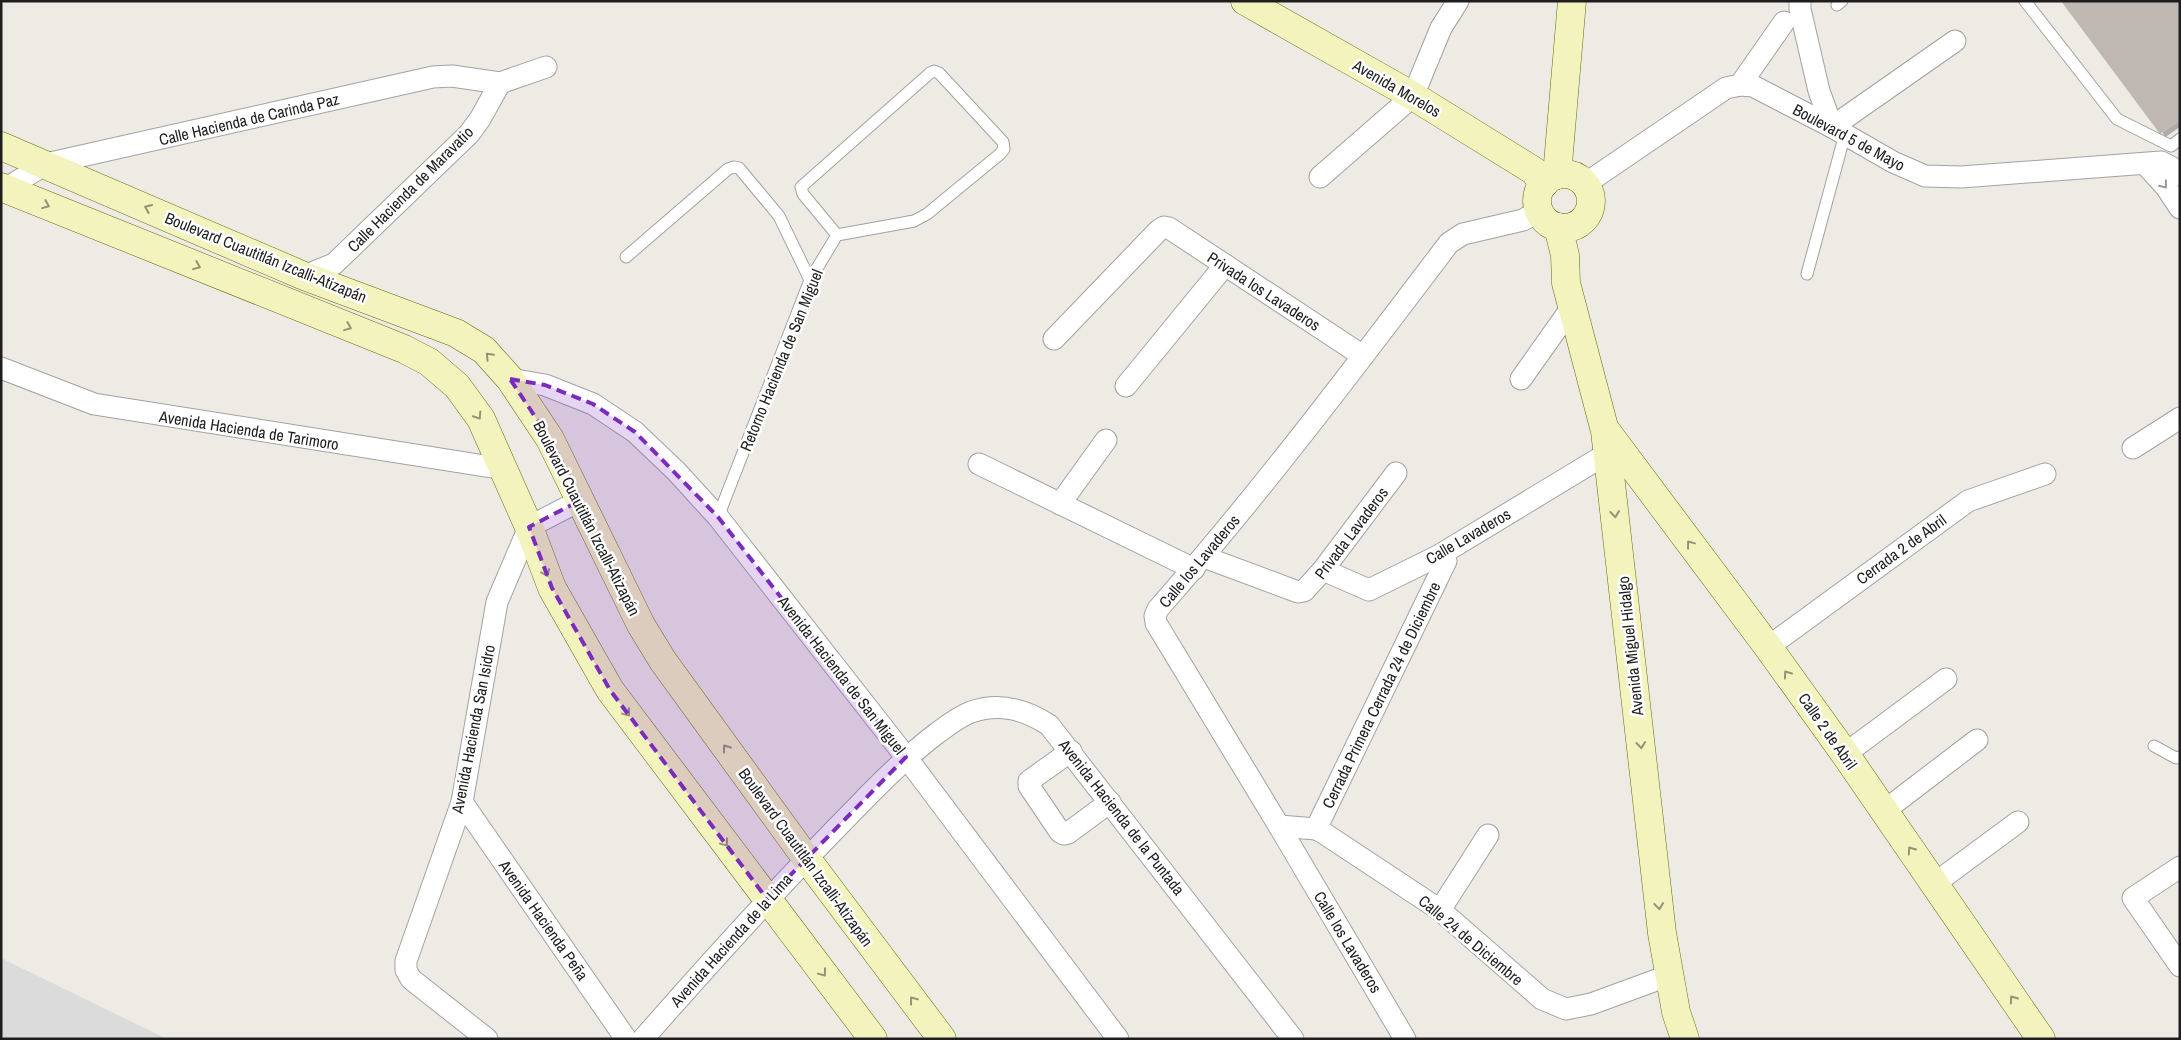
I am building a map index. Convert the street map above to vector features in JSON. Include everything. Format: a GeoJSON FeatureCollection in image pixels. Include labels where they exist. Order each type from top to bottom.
{"type":"FeatureCollection","features":[{"type":"Feature","properties":{"kind":"main road","name":"Avenida Morelos"},"geometry":{"type":"LineString","coordinates":[[1245,1],[1413,96],[1534,172],[1563,173]]}},
{"type":"Feature","properties":{"kind":"main road"},"geometry":{"type":"LineString","coordinates":[[1563,173],[1591,197],[1588,212],[1579,223],[1557,222],[1537,197],[1563,173],[1566,49],[1572,1]]}},
{"type":"Feature","properties":{"kind":"main road","name":"Boulevard Cuautitlán Izcalli-Atizapán"},"geometry":{"type":"LineString","coordinates":[[1,146],[304,276],[456,333],[484,350],[510,379],[550,439],[641,625],[658,654],[806,858],[942,1039]]}},
{"type":"Feature","properties":{"kind":"main road","name":"Boulevard Cuautitlán Izcalli-Atizapán"},"geometry":{"type":"LineString","coordinates":[[3,188],[404,349],[429,362],[457,386],[481,419],[529,527],[552,588],[610,690],[873,1039]]}},
{"type":"Feature","properties":{"kind":"main road","name":"Avenida Miguel Hidalgo"},"geometry":{"type":"LineString","coordinates":[[1557,222],[1565,255],[1566,283],[1613,455],[1662,933],[1676,1012],[1685,1039]]}},
{"type":"Feature","properties":{"kind":"main road","name":"Calle 2 de Abril"},"geometry":{"type":"LineString","coordinates":[[1613,455],[1768,647],[1845,754],[2041,1039]]}},
{"type":"Feature","properties":{"kind":"street"},"geometry":{"type":"LineString","coordinates":[[1320,177],[1413,96],[1441,28],[1458,1]]}},
{"type":"Feature","properties":{"kind":"street"},"geometry":{"type":"LineString","coordinates":[[1800,1],[1800,9],[1819,91],[1838,130],[1955,41]]}},
{"type":"Feature","properties":{"kind":"street"},"geometry":{"type":"LineString","coordinates":[[1563,173],[1726,88],[1740,85],[1784,22]]}},
{"type":"Feature","properties":{"kind":"street"},"geometry":{"type":"LineString","coordinates":[[500,83],[546,67]]}},
{"type":"Feature","properties":{"kind":"street","name":"Calle Hacienda de Carinda Paz"},"geometry":{"type":"LineString","coordinates":[[3,188],[46,164],[433,77],[452,76],[500,83]]}},
{"type":"Feature","properties":{"kind":"street","name":"Calle Hacienda de Maravatio"},"geometry":{"type":"LineString","coordinates":[[304,276],[334,264],[468,134],[480,119],[500,83]]}},
{"type":"Feature","properties":{"kind":"street","name":"Boulevard 5 de Mayo"},"geometry":{"type":"LineString","coordinates":[[1740,85],[1753,86],[1838,130],[1893,162],[1925,176],[1961,177],[2161,162],[2171,167],[2180,175]]}},
{"type":"Feature","properties":{"kind":"street"},"geometry":{"type":"LineString","coordinates":[[2145,164],[2166,187],[2180,208]]}},
{"type":"Feature","properties":{"kind":"street","name":"Calle los Lavaderos"},"geometry":{"type":"LineString","coordinates":[[1405,1039],[1156,623],[1155,616],[1158,609],[1199,563],[1363,356],[1449,243],[1456,237],[1523,220],[1557,222]]}},
{"type":"Feature","properties":{"kind":"street","name":"Privada los Lavaderos"},"geometry":{"type":"LineString","coordinates":[[1054,339],[1164,227],[1169,228],[1363,356]]}},
{"type":"Feature","properties":{"kind":"street"},"geometry":{"type":"LineString","coordinates":[[1126,386],[1225,265]]}},
{"type":"Feature","properties":{"kind":"street"},"geometry":{"type":"LineString","coordinates":[[1521,379],[1572,307]]}},
{"type":"Feature","properties":{"kind":"street","name":"Avenida Hacienda de Tarimoro"},"geometry":{"type":"LineString","coordinates":[[1,368],[102,405],[504,469]]}},
{"type":"Feature","properties":{"kind":"street","name":"Avenida Hacienda de San Miguel"},"geometry":{"type":"LineString","coordinates":[[510,379],[545,385],[593,404],[628,428],[676,471],[718,517],[906,757],[1118,1039]]}},
{"type":"Feature","properties":{"kind":"street"},"geometry":{"type":"LineString","coordinates":[[2133,448],[2180,418]]}},
{"type":"Feature","properties":{"kind":"street"},"geometry":{"type":"LineString","coordinates":[[1060,504],[1106,440]]}},
{"type":"Feature","properties":{"kind":"street","name":"Calle Lavaderos"},"geometry":{"type":"LineString","coordinates":[[1323,570],[1369,590],[1438,556],[1613,455]]}},
{"type":"Feature","properties":{"kind":"street"},"geometry":{"type":"LineString","coordinates":[[979,464],[1060,504],[1199,563]]}},
{"type":"Feature","properties":{"kind":"street","name":"Privada Lavaderos"},"geometry":{"type":"LineString","coordinates":[[1199,563],[1298,592],[1304,591],[1323,570],[1396,473]]}},
{"type":"Feature","properties":{"kind":"street","name":"Cerrada 2 de Abril"},"geometry":{"type":"LineString","coordinates":[[1768,647],[1968,500],[2045,474]]}},
{"type":"Feature","properties":{"kind":"street"},"geometry":{"type":"LineString","coordinates":[[529,527],[581,500]]}},
{"type":"Feature","properties":{"kind":"street","name":"Avenida Hacienda San Isidro"},"geometry":{"type":"LineString","coordinates":[[487,1039],[411,980],[406,970],[406,961],[462,802],[497,602],[529,527]]}},
{"type":"Feature","properties":{"kind":"street","name":"Cerrada Primera Cerrada 24 de Diciembre"},"geometry":{"type":"LineString","coordinates":[[1316,829],[1446,561]]}},
{"type":"Feature","properties":{"kind":"street"},"geometry":{"type":"LineString","coordinates":[[1845,754],[1946,679]]}},
{"type":"Feature","properties":{"kind":"street","name":"Avenida Hacienda de la Puntada"},"geometry":{"type":"LineString","coordinates":[[906,757],[952,722],[969,713],[989,707],[1011,708],[1034,715],[1049,725],[1293,1039]]}},
{"type":"Feature","properties":{"kind":"street"},"geometry":{"type":"LineString","coordinates":[[1884,811],[1978,740]]}},
{"type":"Feature","properties":{"kind":"street"},"geometry":{"type":"LineString","coordinates":[[1071,751],[1029,781],[1029,786],[1060,832],[1068,833],[1110,802]]}},
{"type":"Feature","properties":{"kind":"street","name":"Avenida Hacienda de la Lima"},"geometry":{"type":"LineString","coordinates":[[643,1039],[767,899],[906,757]]}},
{"type":"Feature","properties":{"kind":"street","name":"Avenida Hacienda Peña"},"geometry":{"type":"LineString","coordinates":[[462,802],[626,1039]]}},
{"type":"Feature","properties":{"kind":"street"},"geometry":{"type":"LineString","coordinates":[[1934,884],[2018,822]]}},
{"type":"Feature","properties":{"kind":"street","name":"Calle 24 de Diciembre"},"geometry":{"type":"LineString","coordinates":[[1279,826],[1316,829],[1440,910],[1542,999],[1566,1009],[1591,1004],[1670,975]]}},
{"type":"Feature","properties":{"kind":"street"},"geometry":{"type":"LineString","coordinates":[[1440,910],[1488,835]]}},
{"type":"Feature","properties":{"kind":"street"},"geometry":{"type":"LineString","coordinates":[[2180,867],[2133,898],[2180,966]]}},
{"type":"Feature","properties":{"kind":"lane"},"geometry":{"type":"LineString","coordinates":[[2025,1],[2117,119],[2177,145]]}},
{"type":"Feature","properties":{"kind":"lane"},"geometry":{"type":"LineString","coordinates":[[934,71],[939,73],[1003,142],[1004,149],[927,214],[914,221],[837,235],[803,194],[801,187],[934,71]]}},
{"type":"Feature","properties":{"kind":"lane"},"geometry":{"type":"LineString","coordinates":[[1807,274],[1838,130]]}},
{"type":"Feature","properties":{"kind":"lane"},"geometry":{"type":"LineString","coordinates":[[626,257],[728,169],[734,167],[738,168],[779,216],[810,280]]}},
{"type":"Feature","properties":{"kind":"lane","name":"Retorno Hacienda de San Miguel"},"geometry":{"type":"LineString","coordinates":[[718,517],[810,280],[837,235]]}},
{"type":"Feature","properties":{"kind":"lane"},"geometry":{"type":"LineString","coordinates":[[2154,746],[2176,758],[2180,757]]}},
{"type":"Feature","properties":{"kind":"highlighted area"},"geometry":{"type":"Polygon","coordinates":[[[510,379],[545,385],[593,404],[635,432],[718,517],[906,757],[767,899],[610,690],[552,588],[529,527],[581,500],[550,439],[510,379]]]}},
{"type":"Feature","properties":{"kind":"shaded area"},"geometry":{"type":"Polygon","coordinates":[[[1,958],[167,1039],[1,1039],[1,958]]]}},
{"type":"Feature","properties":{"kind":"building"},"geometry":{"type":"Polygon","coordinates":[[[2061,1],[2180,1],[2180,120],[2160,134],[2061,1]]]}}]}
